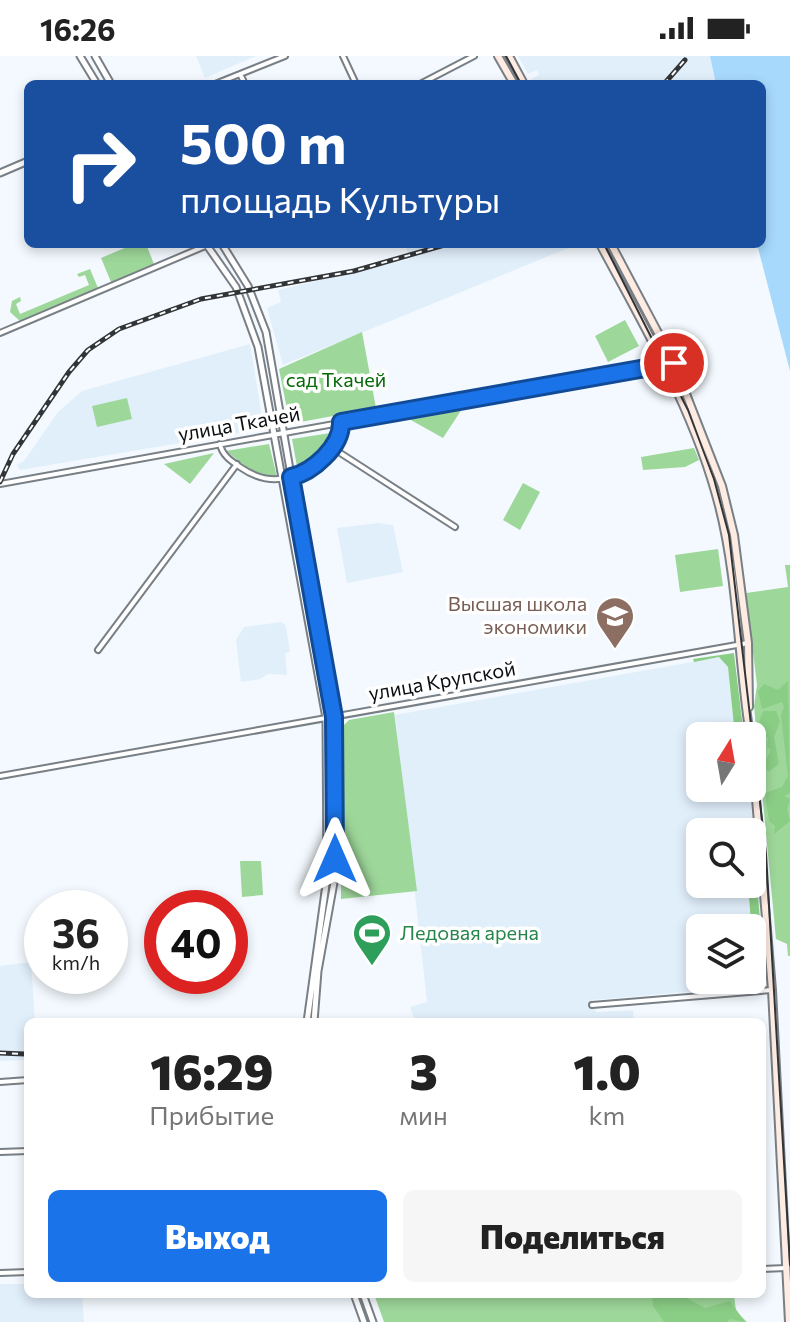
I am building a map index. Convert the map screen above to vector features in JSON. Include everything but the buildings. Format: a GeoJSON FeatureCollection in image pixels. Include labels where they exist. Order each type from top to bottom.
{"type":"FeatureCollection","features":[{"type":"Feature","properties":{"kind":"main road"},"geometry":{"type":"LineString","coordinates":[[498,56],[512,80]]}},
{"type":"Feature","properties":{"kind":"main road"},"geometry":{"type":"LineString","coordinates":[[509,56],[522,80]]}},
{"type":"Feature","properties":{"kind":"main road"},"geometry":{"type":"LineString","coordinates":[[602,248],[664,365],[696,438],[719,507],[749,722]]}},
{"type":"Feature","properties":{"kind":"main road"},"geometry":{"type":"LineString","coordinates":[[613,248],[674,363],[708,446],[727,503],[748,643],[750,722]]}},
{"type":"Feature","properties":{"kind":"main road"},"geometry":{"type":"LineString","coordinates":[[756,802],[772,990],[789,1322]]}},
{"type":"Feature","properties":{"kind":"street"},"geometry":{"type":"LineString","coordinates":[[80,56],[95,80]]}},
{"type":"Feature","properties":{"kind":"street"},"geometry":{"type":"LineString","coordinates":[[95,56],[109,80]]}},
{"type":"Feature","properties":{"kind":"street"},"geometry":{"type":"LineString","coordinates":[[225,80],[285,56]]}},
{"type":"Feature","properties":{"kind":"street"},"geometry":{"type":"LineString","coordinates":[[343,56],[354,80]]}},
{"type":"Feature","properties":{"kind":"street"},"geometry":{"type":"LineString","coordinates":[[428,80],[474,56]]}},
{"type":"Feature","properties":{"kind":"street"},"geometry":{"type":"LineString","coordinates":[[240,74],[243,80]]}},
{"type":"Feature","properties":{"kind":"street"},"geometry":{"type":"LineString","coordinates":[[0,173],[24,163]]}},
{"type":"Feature","properties":{"kind":"street"},"geometry":{"type":"LineString","coordinates":[[0,333],[199,248]]}},
{"type":"Feature","properties":{"kind":"street"},"geometry":{"type":"LineString","coordinates":[[211,248],[236,287],[249,316],[275,434],[326,718],[327,877],[311,970],[307,1018]]}},
{"type":"Feature","properties":{"kind":"street"},"geometry":{"type":"LineString","coordinates":[[224,248],[260,311],[334,717],[335,877],[317,979],[314,1018]]}},
{"type":"Feature","properties":{"kind":"street"},"geometry":{"type":"LineString","coordinates":[[236,287],[248,286]]}},
{"type":"Feature","properties":{"kind":"street"},"geometry":{"type":"LineString","coordinates":[[249,316],[260,311]]}},
{"type":"Feature","properties":{"kind":"street","name":"улица Ткачей"},"geometry":{"type":"LineString","coordinates":[[0,484],[674,363]]}},
{"type":"Feature","properties":{"kind":"street"},"geometry":{"type":"LineString","coordinates":[[220,444],[221,451],[260,477],[283,479],[314,466],[331,447],[341,422]]}},
{"type":"Feature","properties":{"kind":"street"},"geometry":{"type":"LineString","coordinates":[[331,447],[455,527]]}},
{"type":"Feature","properties":{"kind":"street"},"geometry":{"type":"LineString","coordinates":[[98,650],[237,464]]}},
{"type":"Feature","properties":{"kind":"street","name":"улица Крупской"},"geometry":{"type":"LineString","coordinates":[[0,776],[748,643]]}},
{"type":"Feature","properties":{"kind":"street"},"geometry":{"type":"LineString","coordinates":[[592,1005],[772,990]]}},
{"type":"Feature","properties":{"kind":"street"},"geometry":{"type":"LineString","coordinates":[[0,1082],[24,1080]]}},
{"type":"Feature","properties":{"kind":"street"},"geometry":{"type":"LineString","coordinates":[[0,1152],[24,1151]]}},
{"type":"Feature","properties":{"kind":"street"},"geometry":{"type":"LineString","coordinates":[[766,1269],[786,1268]]}},
{"type":"Feature","properties":{"kind":"street"},"geometry":{"type":"LineString","coordinates":[[0,1273],[24,1272]]}},
{"type":"Feature","properties":{"kind":"street"},"geometry":{"type":"LineString","coordinates":[[355,1298],[364,1322]]}},
{"type":"Feature","properties":{"kind":"street"},"geometry":{"type":"LineString","coordinates":[[364,1298],[373,1322]]}},
{"type":"Feature","properties":{"kind":"shaded area"},"geometry":{"type":"Polygon","coordinates":[[[196,56],[256,56],[205,78],[196,56]]]}},
{"type":"Feature","properties":{"kind":"shaded area"},"geometry":{"type":"Polygon","coordinates":[[[518,56],[710,56],[715,80],[532,80],[539,75],[537,70],[528,74],[518,56]]]}},
{"type":"Feature","properties":{"kind":"shaded area"},"geometry":{"type":"Polygon","coordinates":[[[406,248],[568,248],[283,365],[267,308],[281,302],[278,290],[410,259],[406,248]]]}},
{"type":"Feature","properties":{"kind":"shaded area"},"geometry":{"type":"Polygon","coordinates":[[[250,344],[264,429],[20,470],[17,465],[24,461],[58,412],[82,391],[250,344]]]}},
{"type":"Feature","properties":{"kind":"shaded area"},"geometry":{"type":"Polygon","coordinates":[[[378,523],[393,525],[403,572],[347,583],[337,528],[378,523]]]}},
{"type":"Feature","properties":{"kind":"shaded area"},"geometry":{"type":"Polygon","coordinates":[[[282,622],[286,626],[290,652],[285,653],[287,675],[268,674],[260,679],[241,682],[236,640],[244,627],[282,622]]]}},
{"type":"Feature","properties":{"kind":"shaded area"},"geometry":{"type":"Polygon","coordinates":[[[720,657],[728,667],[734,722],[686,722],[686,802],[751,802],[752,818],[686,818],[686,898],[759,898],[760,914],[686,914],[686,992],[592,1000],[596,1012],[633,1010],[634,1018],[414,1018],[410,1007],[427,1002],[395,715],[720,657]]]}},
{"type":"Feature","properties":{"kind":"shaded area"},"geometry":{"type":"Polygon","coordinates":[[[24,963],[24,994],[33,994],[35,1018],[24,1018],[24,1060],[0,1061],[0,966],[24,963]]]}},
{"type":"Feature","properties":{"kind":"shaded area"},"geometry":{"type":"Polygon","coordinates":[[[0,1284],[24,1284],[24,1298],[82,1298],[84,1322],[0,1322],[0,1284]]]}},
{"type":"Feature","properties":{"kind":"green space"},"geometry":{"type":"Polygon","coordinates":[[[125,248],[148,248],[154,264],[111,282],[101,258],[125,248]]]}},
{"type":"Feature","properties":{"kind":"green space"},"geometry":{"type":"Polygon","coordinates":[[[90,269],[98,288],[21,322],[10,312],[12,301],[20,297],[21,301],[16,304],[20,314],[89,285],[85,275],[79,277],[77,274],[90,269]]]}},
{"type":"Feature","properties":{"kind":"green space"},"geometry":{"type":"Polygon","coordinates":[[[625,320],[639,346],[608,362],[595,336],[625,320]]]}},
{"type":"Feature","properties":{"kind":"green space","name":"сад Ткачей"},"geometry":{"type":"Polygon","coordinates":[[[362,332],[376,408],[290,424],[279,369],[362,332]]]}},
{"type":"Feature","properties":{"kind":"green space"},"geometry":{"type":"Polygon","coordinates":[[[127,398],[132,419],[97,427],[92,406],[127,398]]]}},
{"type":"Feature","properties":{"kind":"green space"},"geometry":{"type":"Polygon","coordinates":[[[462,409],[443,438],[409,419],[462,409]]]}},
{"type":"Feature","properties":{"kind":"green space"},"geometry":{"type":"Polygon","coordinates":[[[337,432],[321,457],[298,472],[292,439],[337,432]]]}},
{"type":"Feature","properties":{"kind":"green space"},"geometry":{"type":"Polygon","coordinates":[[[269,444],[277,477],[252,471],[226,451],[269,444]]]}},
{"type":"Feature","properties":{"kind":"green space"},"geometry":{"type":"Polygon","coordinates":[[[694,448],[699,460],[685,467],[643,470],[641,457],[694,448]]]}},
{"type":"Feature","properties":{"kind":"green space"},"geometry":{"type":"Polygon","coordinates":[[[214,453],[190,484],[164,464],[214,453]]]}},
{"type":"Feature","properties":{"kind":"green space"},"geometry":{"type":"Polygon","coordinates":[[[523,483],[540,492],[520,530],[503,520],[523,483]]]}},
{"type":"Feature","properties":{"kind":"green space"},"geometry":{"type":"Polygon","coordinates":[[[718,549],[723,586],[680,592],[675,555],[718,549]]]}},
{"type":"Feature","properties":{"kind":"green space"},"geometry":{"type":"Polygon","coordinates":[[[785,565],[790,565],[790,956],[787,944],[776,939],[763,802],[766,802],[766,722],[756,722],[757,685],[746,593],[788,587],[785,565]]]}},
{"type":"Feature","properties":{"kind":"green space"},"geometry":{"type":"Polygon","coordinates":[[[734,653],[742,722],[734,722],[728,667],[719,657],[694,662],[693,659],[734,653]]]}},
{"type":"Feature","properties":{"kind":"green space"},"geometry":{"type":"Polygon","coordinates":[[[788,681],[790,793],[784,796],[790,799],[787,809],[790,821],[774,834],[775,826],[769,821],[766,793],[782,787],[788,776],[781,715],[784,707],[782,702],[762,709],[758,691],[764,684],[778,690],[788,681]]]}},
{"type":"Feature","properties":{"kind":"green space"},"geometry":{"type":"Polygon","coordinates":[[[763,711],[776,711],[780,722],[774,737],[779,764],[768,772],[766,760],[771,750],[767,747],[766,722],[759,722],[763,711]]]}},
{"type":"Feature","properties":{"kind":"green space"},"geometry":{"type":"Polygon","coordinates":[[[394,712],[417,891],[341,899],[342,727],[349,720],[394,712]]]}},
{"type":"Feature","properties":{"kind":"green space"},"geometry":{"type":"Polygon","coordinates":[[[240,861],[261,861],[263,895],[248,896],[248,890],[242,890],[240,861]]]}},
{"type":"Feature","properties":{"kind":"green space"},"geometry":{"type":"Polygon","coordinates":[[[749,898],[758,898],[759,914],[750,914],[749,898]]]}},
{"type":"Feature","properties":{"kind":"green space"},"geometry":{"type":"Polygon","coordinates":[[[375,1298],[734,1298],[736,1311],[747,1322],[384,1322],[375,1298]]]}},
{"type":"Feature","properties":{"kind":"green space"},"geometry":{"type":"Polygon","coordinates":[[[652,1298],[686,1298],[705,1308],[730,1301],[745,1322],[730,1319],[727,1322],[664,1322],[653,1306],[652,1298]]]}},
{"type":"Feature","properties":{"kind":"water"},"geometry":{"type":"Polygon","coordinates":[[[710,56],[790,56],[790,371],[758,248],[766,248],[766,80],[715,80],[710,56]]]}},
{"type":"Feature","properties":{"kind":"tram line"},"geometry":{"type":"LineString","coordinates":[[506,56],[519,80]]}},
{"type":"Feature","properties":{"kind":"tram line"},"geometry":{"type":"LineString","coordinates":[[606,248],[688,410],[714,479],[729,535],[766,854],[790,1265]]}},
{"type":"Feature","properties":{"kind":"railway"},"geometry":{"type":"LineString","coordinates":[[668,80],[685,60]]}},
{"type":"Feature","properties":{"kind":"railway"},"geometry":{"type":"LineString","coordinates":[[0,482],[13,454],[69,372],[88,350],[119,329],[201,299],[354,271],[434,248]]}},
{"type":"Feature","properties":{"kind":"railway"},"geometry":{"type":"LineString","coordinates":[[0,1053],[24,1054]]}},
{"type":"Feature","properties":{"kind":"place","name":"Высшая школа экономики"},"geometry":{"type":"Point","coordinates":[615,650]}},
{"type":"Feature","properties":{"kind":"place","name":"Ледовая арена"},"geometry":{"type":"Point","coordinates":[372,967]}},
{"type":"Feature","properties":{"kind":"route"},"geometry":{"type":"LineString","coordinates":[[335,859],[334,717],[291,477],[320,461],[339,435],[341,422],[674,363]]}}]}
